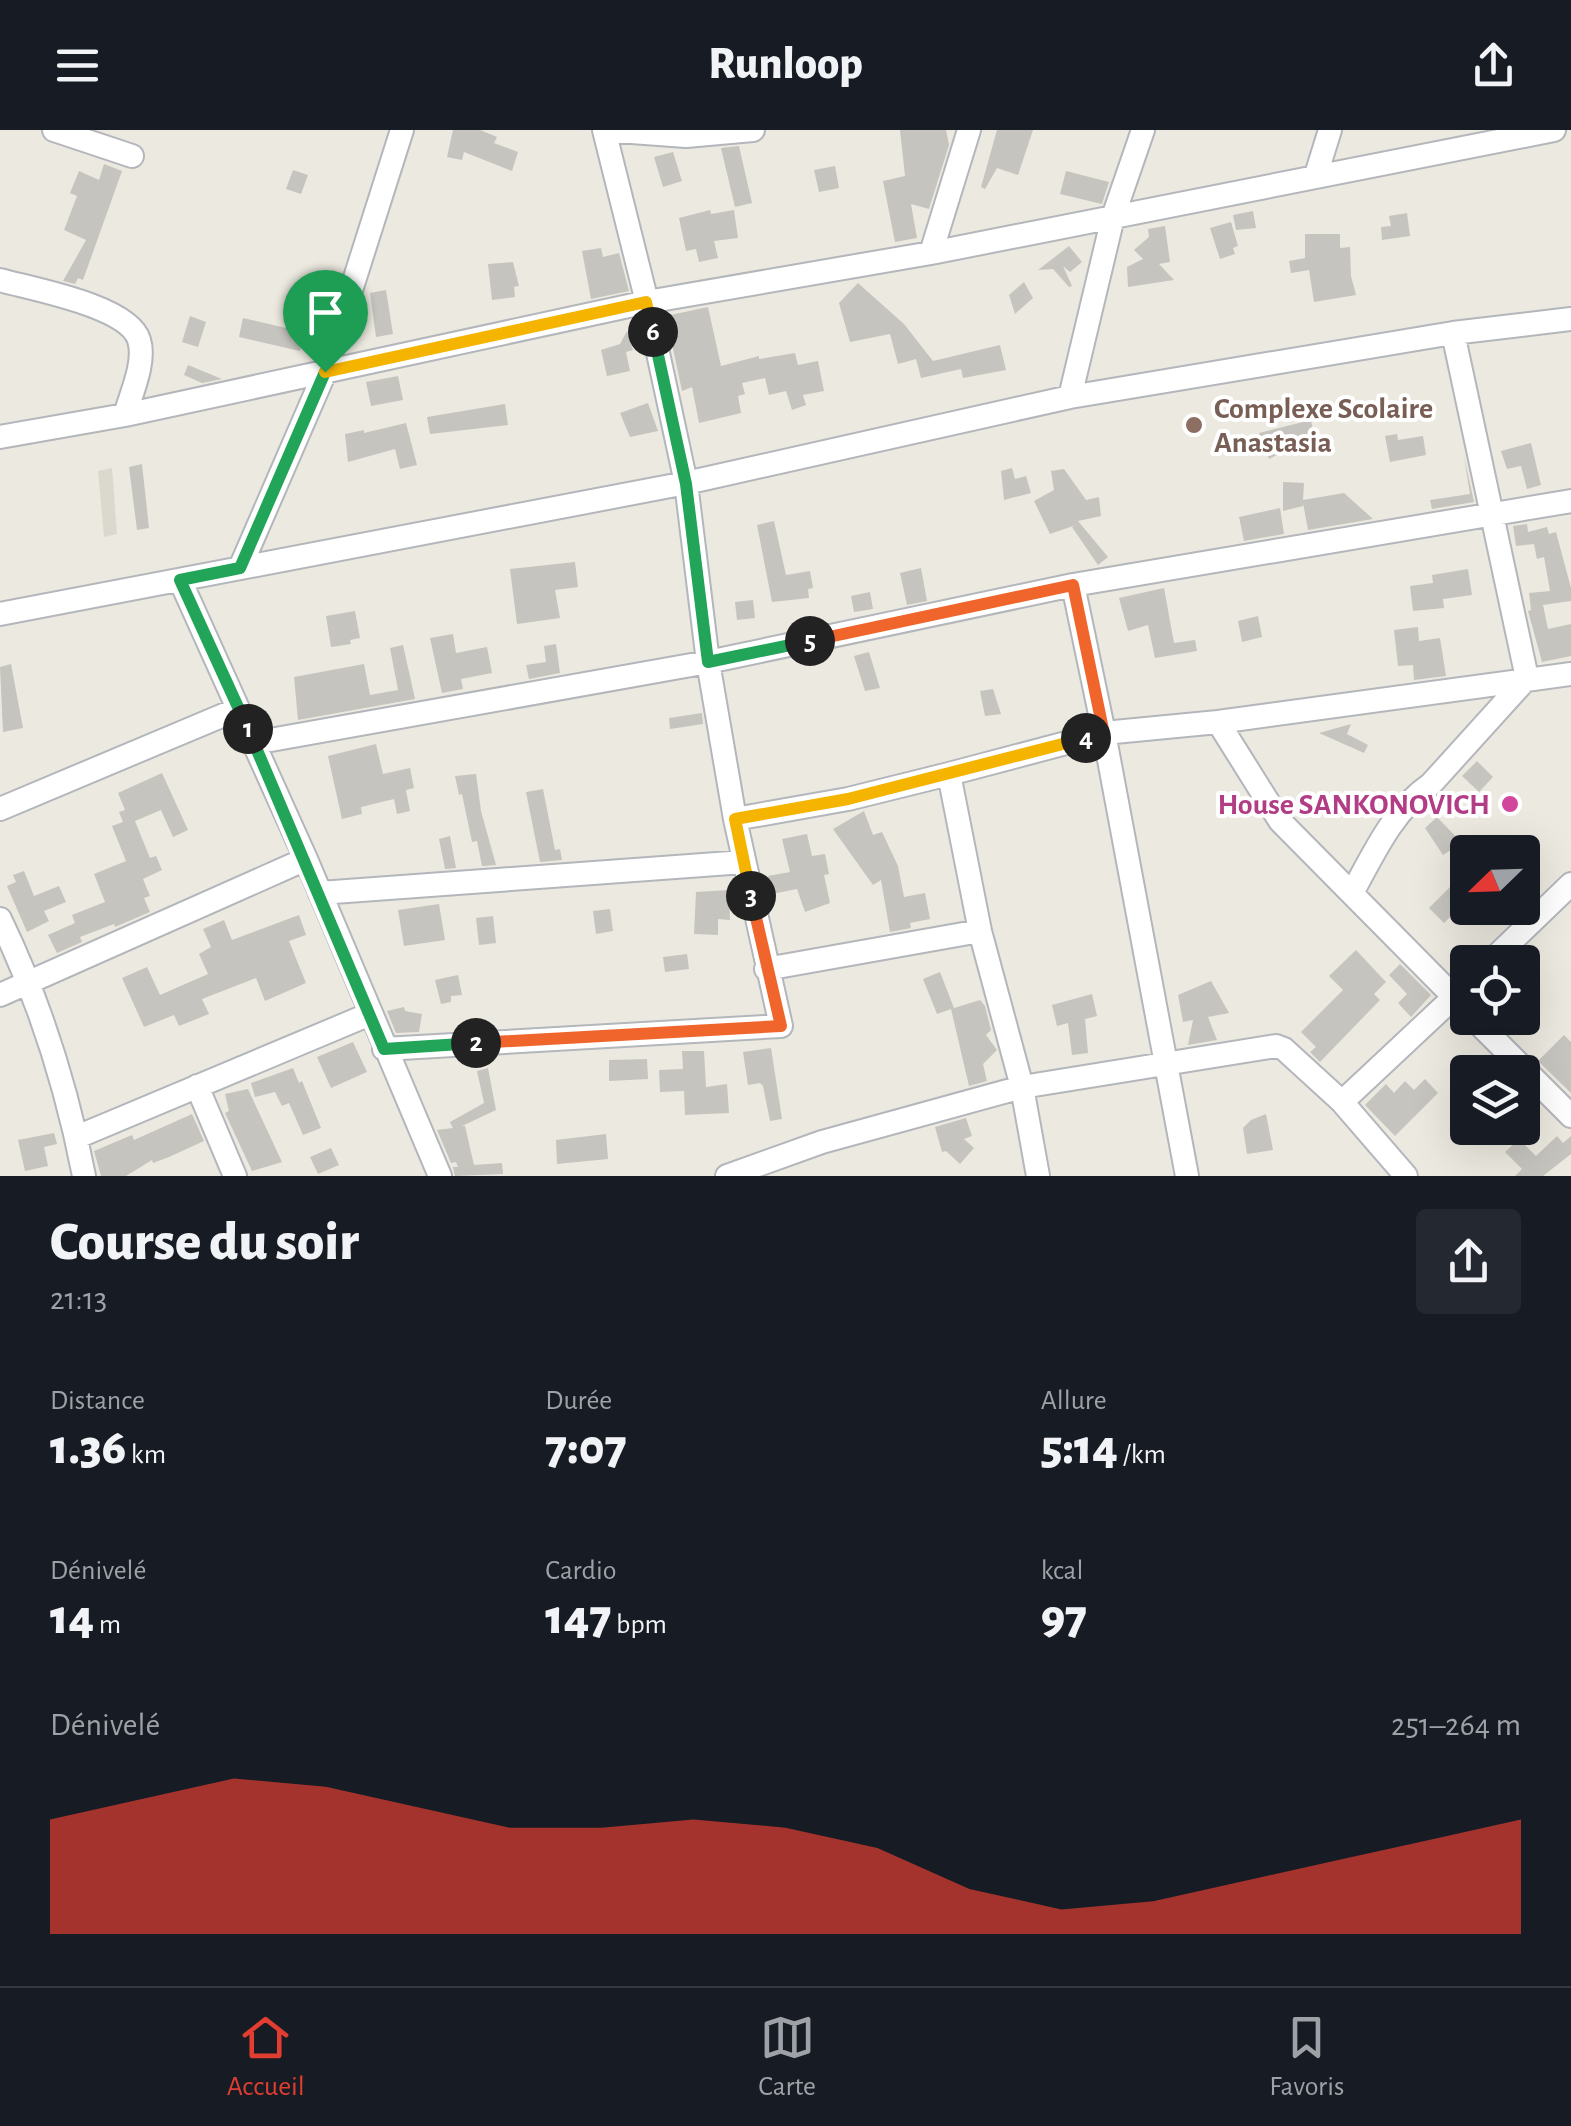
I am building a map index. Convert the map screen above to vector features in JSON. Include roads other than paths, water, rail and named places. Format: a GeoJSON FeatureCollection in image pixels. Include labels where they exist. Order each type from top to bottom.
{"type":"FeatureCollection","features":[{"type":"Feature","properties":{"kind":"street"},"geometry":{"type":"LineString","coordinates":[[54,130],[132,156]]}},
{"type":"Feature","properties":{"kind":"street"},"geometry":{"type":"LineString","coordinates":[[240,568],[325,372],[402,130]]}},
{"type":"Feature","properties":{"kind":"street"},"geometry":{"type":"LineString","coordinates":[[384,1049],[781,1026],[735,819],[708,662],[686,484],[604,130],[686,136],[754,130]]}},
{"type":"Feature","properties":{"kind":"street"},"geometry":{"type":"LineString","coordinates":[[931,252],[969,130]]}},
{"type":"Feature","properties":{"kind":"street"},"geometry":{"type":"LineString","coordinates":[[1070,397],[1113,218],[1143,130]]}},
{"type":"Feature","properties":{"kind":"street"},"geometry":{"type":"LineString","coordinates":[[1316,176],[1330,130]]}},
{"type":"Feature","properties":{"kind":"street"},"geometry":{"type":"LineString","coordinates":[[0,436],[125,415],[646,302],[1113,218],[1554,130]]}},
{"type":"Feature","properties":{"kind":"street"},"geometry":{"type":"LineString","coordinates":[[0,280],[102,310],[134,328],[140,342],[140,358],[125,415]]}},
{"type":"Feature","properties":{"kind":"street"},"geometry":{"type":"LineString","coordinates":[[0,614],[686,484],[1070,397],[1452,333],[1571,319]]}},
{"type":"Feature","properties":{"kind":"street"},"geometry":{"type":"LineString","coordinates":[[1452,333],[1527,678]]}},
{"type":"Feature","properties":{"kind":"street"},"geometry":{"type":"LineString","coordinates":[[254,742],[708,662],[1073,585],[1571,500]]}},
{"type":"Feature","properties":{"kind":"street"},"geometry":{"type":"LineString","coordinates":[[180,580],[306,859],[440,1176]]}},
{"type":"Feature","properties":{"kind":"street"},"geometry":{"type":"LineString","coordinates":[[1073,585],[1187,1176]]}},
{"type":"Feature","properties":{"kind":"street"},"geometry":{"type":"LineString","coordinates":[[735,819],[848,799],[1104,734],[1218,722],[1527,678],[1569,677]]}},
{"type":"Feature","properties":{"kind":"street"},"geometry":{"type":"LineString","coordinates":[[1352,893],[1384,834],[1415,795],[1432,784],[1527,678]]}},
{"type":"Feature","properties":{"kind":"street"},"geometry":{"type":"LineString","coordinates":[[0,809],[238,709]]}},
{"type":"Feature","properties":{"kind":"street"},"geometry":{"type":"LineString","coordinates":[[1218,722],[1280,821],[1450,986]]}},
{"type":"Feature","properties":{"kind":"street"},"geometry":{"type":"LineString","coordinates":[[950,774],[980,931],[1022,1087],[1038,1176]]}},
{"type":"Feature","properties":{"kind":"street"},"geometry":{"type":"LineString","coordinates":[[0,995],[306,859]]}},
{"type":"Feature","properties":{"kind":"street"},"geometry":{"type":"LineString","coordinates":[[320,893],[744,862]]}},
{"type":"Feature","properties":{"kind":"street"},"geometry":{"type":"LineString","coordinates":[[1508,945],[1571,884]]}},
{"type":"Feature","properties":{"kind":"street"},"geometry":{"type":"LineString","coordinates":[[0,919],[30,981],[84,1176]]}},
{"type":"Feature","properties":{"kind":"street"},"geometry":{"type":"LineString","coordinates":[[766,969],[980,931]]}},
{"type":"Feature","properties":{"kind":"street"},"geometry":{"type":"LineString","coordinates":[[1342,1102],[1450,1009]]}},
{"type":"Feature","properties":{"kind":"street"},"geometry":{"type":"LineString","coordinates":[[76,1136],[370,1014]]}},
{"type":"Feature","properties":{"kind":"street"},"geometry":{"type":"LineString","coordinates":[[1491,1035],[1571,1116]]}},
{"type":"Feature","properties":{"kind":"street"},"geometry":{"type":"LineString","coordinates":[[727,1176],[756,1171],[822,1142],[1022,1087],[1276,1046],[1284,1048],[1342,1102],[1406,1176]]}},
{"type":"Feature","properties":{"kind":"street"},"geometry":{"type":"LineString","coordinates":[[196,1086],[235,1176]]}},
{"type":"Feature","properties":{"kind":"place","name":"Complexe Scolaire Anastasia"},"geometry":{"type":"Point","coordinates":[1194,425]}},
{"type":"Feature","properties":{"kind":"place","name":"House SANKONOVICH"},"geometry":{"type":"Point","coordinates":[1510,804]}}]}
